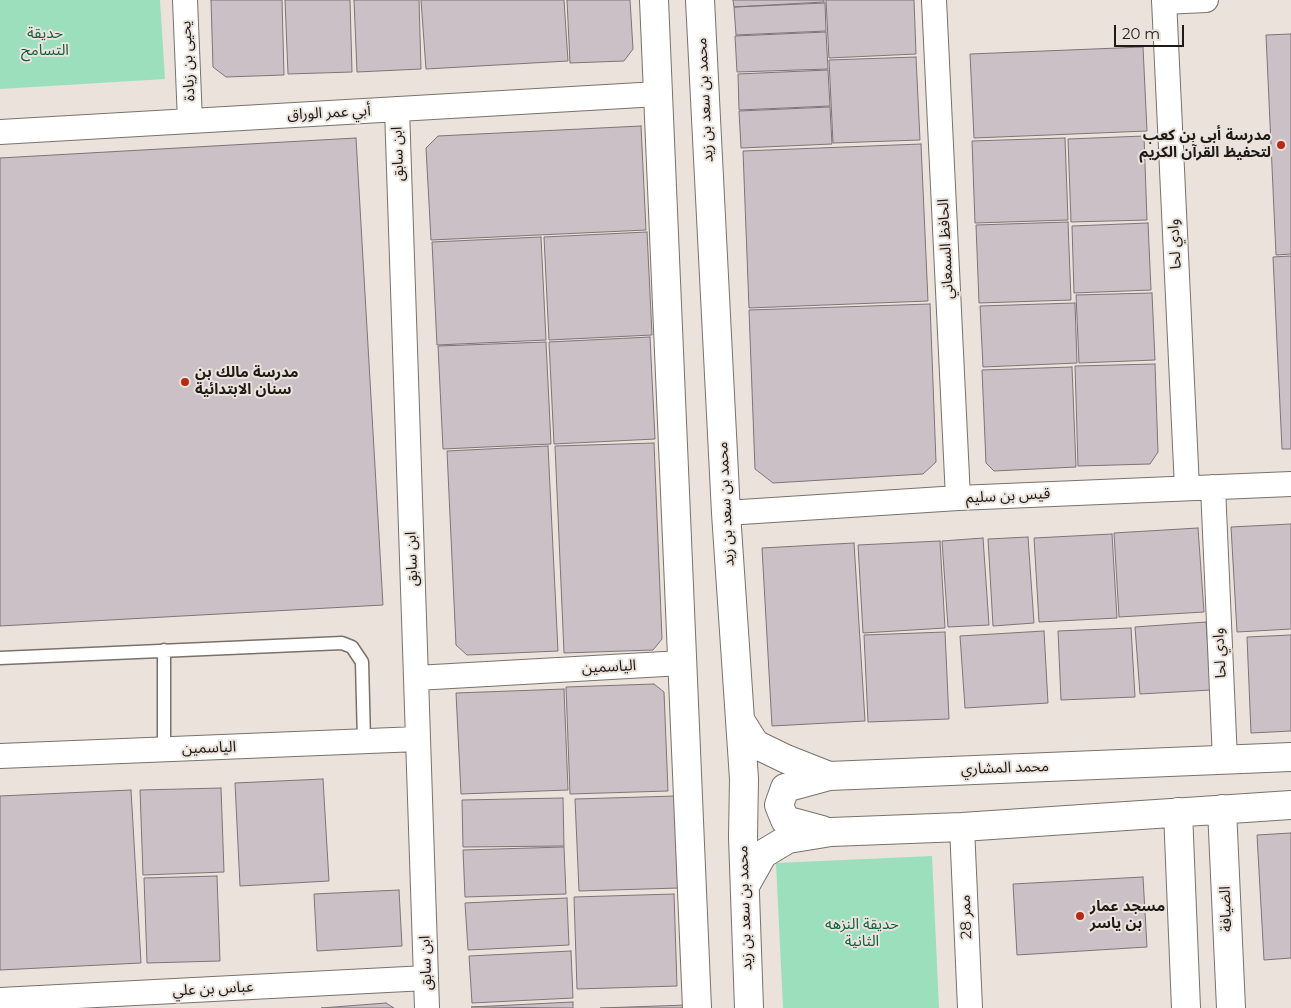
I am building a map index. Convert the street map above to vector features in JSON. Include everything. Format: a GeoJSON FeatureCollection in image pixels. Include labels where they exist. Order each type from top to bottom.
{"type":"FeatureCollection","features":[{"type":"Feature","properties":{"kind":"street","name":"يحيى بن زيادة"},"geometry":{"type":"LineString","coordinates":[[185,0],[190,121]]}},
{"type":"Feature","properties":{"kind":"street"},"geometry":{"type":"LineString","coordinates":[[654,0],[697,1008]]}},
{"type":"Feature","properties":{"kind":"street","name":"محمد بن سعد بن زيد"},"geometry":{"type":"LineString","coordinates":[[700,0],[726,513],[744,779],[749,1008]]}},
{"type":"Feature","properties":{"kind":"street","name":"الحافظ السمعاني"},"geometry":{"type":"LineString","coordinates":[[934,0],[958,498]]}},
{"type":"Feature","properties":{"kind":"street"},"geometry":{"type":"LineString","coordinates":[[1164,1],[1206,0]]}},
{"type":"Feature","properties":{"kind":"street","name":"وادي لحا"},"geometry":{"type":"LineString","coordinates":[[1164,1],[1187,488]]}},
{"type":"Feature","properties":{"kind":"street","name":"أبي عمر الوراق"},"geometry":{"type":"LineString","coordinates":[[0,132],[658,94]]}},
{"type":"Feature","properties":{"kind":"street","name":"ابن سابق"},"geometry":{"type":"LineString","coordinates":[[396,109],[428,1008]]}},
{"type":"Feature","properties":{"kind":"street","name":"قيس بن سليم"},"geometry":{"type":"LineString","coordinates":[[726,513],[958,498],[1291,484]]}},
{"type":"Feature","properties":{"kind":"street","name":"وادي لحا"},"geometry":{"type":"LineString","coordinates":[[1213,486],[1225,760]]}},
{"type":"Feature","properties":{"kind":"street","name":"الياسمين"},"geometry":{"type":"LineString","coordinates":[[416,678],[682,663]]}},
{"type":"Feature","properties":{"kind":"street","name":"محمد المشاري"},"geometry":{"type":"LineString","coordinates":[[740,720],[754,744],[829,776],[1291,757]]}},
{"type":"Feature","properties":{"kind":"street","name":"الياسمين"},"geometry":{"type":"LineString","coordinates":[[0,756],[418,739]]}},
{"type":"Feature","properties":{"kind":"street"},"geometry":{"type":"LineString","coordinates":[[829,776],[785,788],[779,805],[785,820],[832,832]]}},
{"type":"Feature","properties":{"kind":"street"},"geometry":{"type":"LineString","coordinates":[[745,887],[763,854],[788,839],[832,832],[962,827],[1291,805]]}},
{"type":"Feature","properties":{"kind":"street","name":"الضيافة"},"geometry":{"type":"LineString","coordinates":[[1222,810],[1231,1008]]}},
{"type":"Feature","properties":{"kind":"street"},"geometry":{"type":"LineString","coordinates":[[1178,812],[1186,1008]]}},
{"type":"Feature","properties":{"kind":"street","name":"ممر 28"},"geometry":{"type":"LineString","coordinates":[[962,827],[970,1008]]}},
{"type":"Feature","properties":{"kind":"street"},"geometry":{"type":"LineString","coordinates":[[1181,880],[1189,856],[1198,849],[1209,851],[1217,858],[1225,877]]}},
{"type":"Feature","properties":{"kind":"street","name":"عباس بن علي"},"geometry":{"type":"LineString","coordinates":[[0,1000],[426,978]]}},
{"type":"Feature","properties":{"kind":"lane"},"geometry":{"type":"LineString","coordinates":[[0,658],[342,643],[352,647],[362,662],[364,742]]}},
{"type":"Feature","properties":{"kind":"lane"},"geometry":{"type":"LineString","coordinates":[[164,650],[164,750]]}},
{"type":"Feature","properties":{"kind":"green space","name":"حديقة التسامح"},"geometry":{"type":"Polygon","coordinates":[[[0,0],[160,0],[165,79],[0,89],[0,0]]]}},
{"type":"Feature","properties":{"kind":"green space","name":"حديقة النزهه الثانية"},"geometry":{"type":"Polygon","coordinates":[[[932,856],[939,1008],[783,1008],[776,863],[932,856]]]}},
{"type":"Feature","properties":{"kind":"building"},"geometry":{"type":"Polygon","coordinates":[[[211,0],[282,0],[284,75],[226,77],[213,67],[211,0]]]}},
{"type":"Feature","properties":{"kind":"building"},"geometry":{"type":"Polygon","coordinates":[[[285,0],[350,0],[352,72],[288,74],[285,0]]]}},
{"type":"Feature","properties":{"kind":"building"},"geometry":{"type":"Polygon","coordinates":[[[354,0],[419,0],[421,69],[357,72],[354,0]]]}},
{"type":"Feature","properties":{"kind":"building"},"geometry":{"type":"Polygon","coordinates":[[[421,0],[564,0],[568,61],[426,69],[421,0]]]}},
{"type":"Feature","properties":{"kind":"building"},"geometry":{"type":"Polygon","coordinates":[[[567,0],[630,0],[633,49],[624,61],[570,63],[567,0]]]}},
{"type":"Feature","properties":{"kind":"building"},"geometry":{"type":"Polygon","coordinates":[[[733,0],[824,0],[824,2],[734,7],[733,0]]]}},
{"type":"Feature","properties":{"kind":"building"},"geometry":{"type":"Polygon","coordinates":[[[826,0],[914,0],[916,54],[829,58],[826,0]]]}},
{"type":"Feature","properties":{"kind":"building"},"geometry":{"type":"Polygon","coordinates":[[[825,3],[826,31],[736,35],[734,7],[825,3]]]}},
{"type":"Feature","properties":{"kind":"building"},"geometry":{"type":"Polygon","coordinates":[[[826,32],[828,69],[737,72],[735,36],[826,32]]]}},
{"type":"Feature","properties":{"kind":"building","name":"مدرسة أبي بن كعب لتحفيظ القرآن الكريم"},"geometry":{"type":"Polygon","coordinates":[[[1291,34],[1291,254],[1276,255],[1266,35],[1291,34]]]}},
{"type":"Feature","properties":{"kind":"building"},"geometry":{"type":"Polygon","coordinates":[[[1143,47],[1147,131],[974,138],[970,54],[1143,47]]]}},
{"type":"Feature","properties":{"kind":"building"},"geometry":{"type":"Polygon","coordinates":[[[916,57],[920,140],[833,143],[829,60],[916,57]]]}},
{"type":"Feature","properties":{"kind":"building"},"geometry":{"type":"Polygon","coordinates":[[[828,70],[830,106],[739,110],[738,74],[828,70]]]}},
{"type":"Feature","properties":{"kind":"building"},"geometry":{"type":"Polygon","coordinates":[[[830,107],[832,144],[741,148],[739,111],[830,107]]]}},
{"type":"Feature","properties":{"kind":"building"},"geometry":{"type":"Polygon","coordinates":[[[641,126],[646,230],[431,240],[426,148],[438,136],[641,126]]]}},
{"type":"Feature","properties":{"kind":"building"},"geometry":{"type":"Polygon","coordinates":[[[1144,136],[1147,220],[1071,222],[1068,139],[1144,136]]]}},
{"type":"Feature","properties":{"kind":"building","name":"مدرسة مالك بن سنان الابتدائية"},"geometry":{"type":"Polygon","coordinates":[[[356,138],[383,605],[0,626],[0,158],[356,138]]]}},
{"type":"Feature","properties":{"kind":"building"},"geometry":{"type":"Polygon","coordinates":[[[1065,138],[1068,220],[975,223],[972,141],[1065,138]]]}},
{"type":"Feature","properties":{"kind":"building"},"geometry":{"type":"Polygon","coordinates":[[[921,144],[928,301],[749,308],[743,151],[921,144]]]}},
{"type":"Feature","properties":{"kind":"building"},"geometry":{"type":"Polygon","coordinates":[[[1068,222],[1071,300],[979,303],[976,225],[1068,222]]]}},
{"type":"Feature","properties":{"kind":"building"},"geometry":{"type":"Polygon","coordinates":[[[1148,223],[1151,290],[1074,293],[1072,226],[1148,223]]]}},
{"type":"Feature","properties":{"kind":"building"},"geometry":{"type":"Polygon","coordinates":[[[647,232],[652,335],[549,340],[544,237],[647,232]]]}},
{"type":"Feature","properties":{"kind":"building"},"geometry":{"type":"Polygon","coordinates":[[[541,237],[546,340],[437,345],[432,242],[541,237]]]}},
{"type":"Feature","properties":{"kind":"building"},"geometry":{"type":"Polygon","coordinates":[[[1291,256],[1291,449],[1282,449],[1273,257],[1291,256]]]}},
{"type":"Feature","properties":{"kind":"building"},"geometry":{"type":"Polygon","coordinates":[[[1152,293],[1155,360],[1079,363],[1076,295],[1152,293]]]}},
{"type":"Feature","properties":{"kind":"building"},"geometry":{"type":"Polygon","coordinates":[[[1075,303],[1077,363],[983,367],[980,306],[1075,303]]]}},
{"type":"Feature","properties":{"kind":"building"},"geometry":{"type":"Polygon","coordinates":[[[930,304],[936,462],[923,474],[773,483],[755,469],[749,310],[930,304]]]}},
{"type":"Feature","properties":{"kind":"building"},"geometry":{"type":"Polygon","coordinates":[[[650,337],[655,439],[554,444],[549,342],[650,337]]]}},
{"type":"Feature","properties":{"kind":"building"},"geometry":{"type":"Polygon","coordinates":[[[546,342],[551,444],[443,449],[438,346],[546,342]]]}},
{"type":"Feature","properties":{"kind":"building"},"geometry":{"type":"Polygon","coordinates":[[[1155,364],[1158,452],[1150,464],[1078,466],[1075,366],[1155,364]]]}},
{"type":"Feature","properties":{"kind":"building"},"geometry":{"type":"Polygon","coordinates":[[[1072,367],[1076,467],[994,471],[986,463],[982,370],[1072,367]]]}},
{"type":"Feature","properties":{"kind":"building"},"geometry":{"type":"Polygon","coordinates":[[[654,443],[662,639],[653,650],[564,653],[555,446],[654,443]]]}},
{"type":"Feature","properties":{"kind":"building"},"geometry":{"type":"Polygon","coordinates":[[[548,446],[558,651],[467,655],[456,645],[447,451],[548,446]]]}},
{"type":"Feature","properties":{"kind":"building"},"geometry":{"type":"Polygon","coordinates":[[[1291,524],[1291,629],[1237,632],[1231,527],[1291,524]]]}},
{"type":"Feature","properties":{"kind":"building"},"geometry":{"type":"Polygon","coordinates":[[[1198,528],[1204,612],[1119,617],[1114,533],[1198,528]]]}},
{"type":"Feature","properties":{"kind":"building"},"geometry":{"type":"Polygon","coordinates":[[[1112,534],[1117,618],[1039,622],[1034,538],[1112,534]]]}},
{"type":"Feature","properties":{"kind":"building"},"geometry":{"type":"Polygon","coordinates":[[[1028,537],[1034,623],[993,626],[988,539],[1028,537]]]}},
{"type":"Feature","properties":{"kind":"building"},"geometry":{"type":"Polygon","coordinates":[[[983,538],[989,625],[948,627],[942,541],[983,538]]]}},
{"type":"Feature","properties":{"kind":"building"},"geometry":{"type":"Polygon","coordinates":[[[940,541],[945,628],[863,633],[858,545],[940,541]]]}},
{"type":"Feature","properties":{"kind":"building"},"geometry":{"type":"Polygon","coordinates":[[[854,543],[865,721],[772,726],[762,548],[854,543]]]}},
{"type":"Feature","properties":{"kind":"building"},"geometry":{"type":"Polygon","coordinates":[[[1206,622],[1211,690],[1140,694],[1135,627],[1206,622]]]}},
{"type":"Feature","properties":{"kind":"building"},"geometry":{"type":"Polygon","coordinates":[[[1131,628],[1135,697],[1061,700],[1058,631],[1131,628]]]}},
{"type":"Feature","properties":{"kind":"building"},"geometry":{"type":"Polygon","coordinates":[[[1044,631],[1048,703],[965,708],[960,636],[1044,631]]]}},
{"type":"Feature","properties":{"kind":"building"},"geometry":{"type":"Polygon","coordinates":[[[945,632],[949,719],[868,722],[864,635],[945,632]]]}},
{"type":"Feature","properties":{"kind":"building"},"geometry":{"type":"Polygon","coordinates":[[[1291,635],[1291,731],[1251,733],[1247,637],[1291,635]]]}},
{"type":"Feature","properties":{"kind":"building"},"geometry":{"type":"Polygon","coordinates":[[[654,684],[664,692],[668,791],[570,794],[566,687],[654,684]]]}},
{"type":"Feature","properties":{"kind":"building"},"geometry":{"type":"Polygon","coordinates":[[[564,689],[568,790],[461,794],[456,693],[564,689]]]}},
{"type":"Feature","properties":{"kind":"building"},"geometry":{"type":"Polygon","coordinates":[[[323,779],[329,881],[240,886],[235,783],[323,779]]]}},
{"type":"Feature","properties":{"kind":"building"},"geometry":{"type":"Polygon","coordinates":[[[221,788],[224,872],[143,875],[140,790],[221,788]]]}},
{"type":"Feature","properties":{"kind":"building"},"geometry":{"type":"Polygon","coordinates":[[[131,790],[141,963],[0,970],[0,796],[131,790]]]}},
{"type":"Feature","properties":{"kind":"building"},"geometry":{"type":"Polygon","coordinates":[[[676,796],[679,888],[579,891],[575,799],[676,796]]]}},
{"type":"Feature","properties":{"kind":"building"},"geometry":{"type":"Polygon","coordinates":[[[563,798],[564,846],[463,847],[462,800],[563,798]]]}},
{"type":"Feature","properties":{"kind":"building"},"geometry":{"type":"Polygon","coordinates":[[[1291,833],[1291,958],[1264,960],[1257,835],[1291,833]]]}},
{"type":"Feature","properties":{"kind":"building"},"geometry":{"type":"Polygon","coordinates":[[[564,847],[566,894],[465,897],[463,850],[564,847]]]}},
{"type":"Feature","properties":{"kind":"building"},"geometry":{"type":"Polygon","coordinates":[[[217,876],[220,961],[147,963],[144,878],[217,876]]]}},
{"type":"Feature","properties":{"kind":"building","name":"مسجد عمار بن ياسر"},"geometry":{"type":"Polygon","coordinates":[[[1143,877],[1147,947],[1017,955],[1013,884],[1143,877]]]}},
{"type":"Feature","properties":{"kind":"building"},"geometry":{"type":"Polygon","coordinates":[[[399,890],[402,946],[317,951],[314,894],[399,890]]]}},
{"type":"Feature","properties":{"kind":"building"},"geometry":{"type":"Polygon","coordinates":[[[674,894],[677,986],[577,989],[574,897],[674,894]]]}},
{"type":"Feature","properties":{"kind":"building"},"geometry":{"type":"Polygon","coordinates":[[[567,898],[569,945],[468,950],[465,903],[567,898]]]}},
{"type":"Feature","properties":{"kind":"building"},"geometry":{"type":"Polygon","coordinates":[[[571,951],[573,998],[472,1003],[469,956],[571,951]]]}},
{"type":"Feature","properties":{"kind":"building"},"geometry":{"type":"Polygon","coordinates":[[[573,1002],[573,1008],[471,1007],[573,1002]]]}},
{"type":"Feature","properties":{"kind":"building"},"geometry":{"type":"Polygon","coordinates":[[[386,1003],[394,1008],[321,1008],[386,1003]]]}},
{"type":"Feature","properties":{"kind":"building"},"geometry":{"type":"Polygon","coordinates":[[[687,1005],[687,1008],[600,1008],[687,1005]]]}},
{"type":"Feature","properties":{"kind":"place","name":"مدرسة أبي بن كعب لتحفيظ القرآن الكريم"},"geometry":{"type":"Point","coordinates":[1281,145]}},
{"type":"Feature","properties":{"kind":"place","name":"مدرسة مالك بن سنان الابتدائية"},"geometry":{"type":"Point","coordinates":[185,382]}},
{"type":"Feature","properties":{"kind":"place","name":"مسجد عمار بن ياسر"},"geometry":{"type":"Point","coordinates":[1080,916]}}]}
